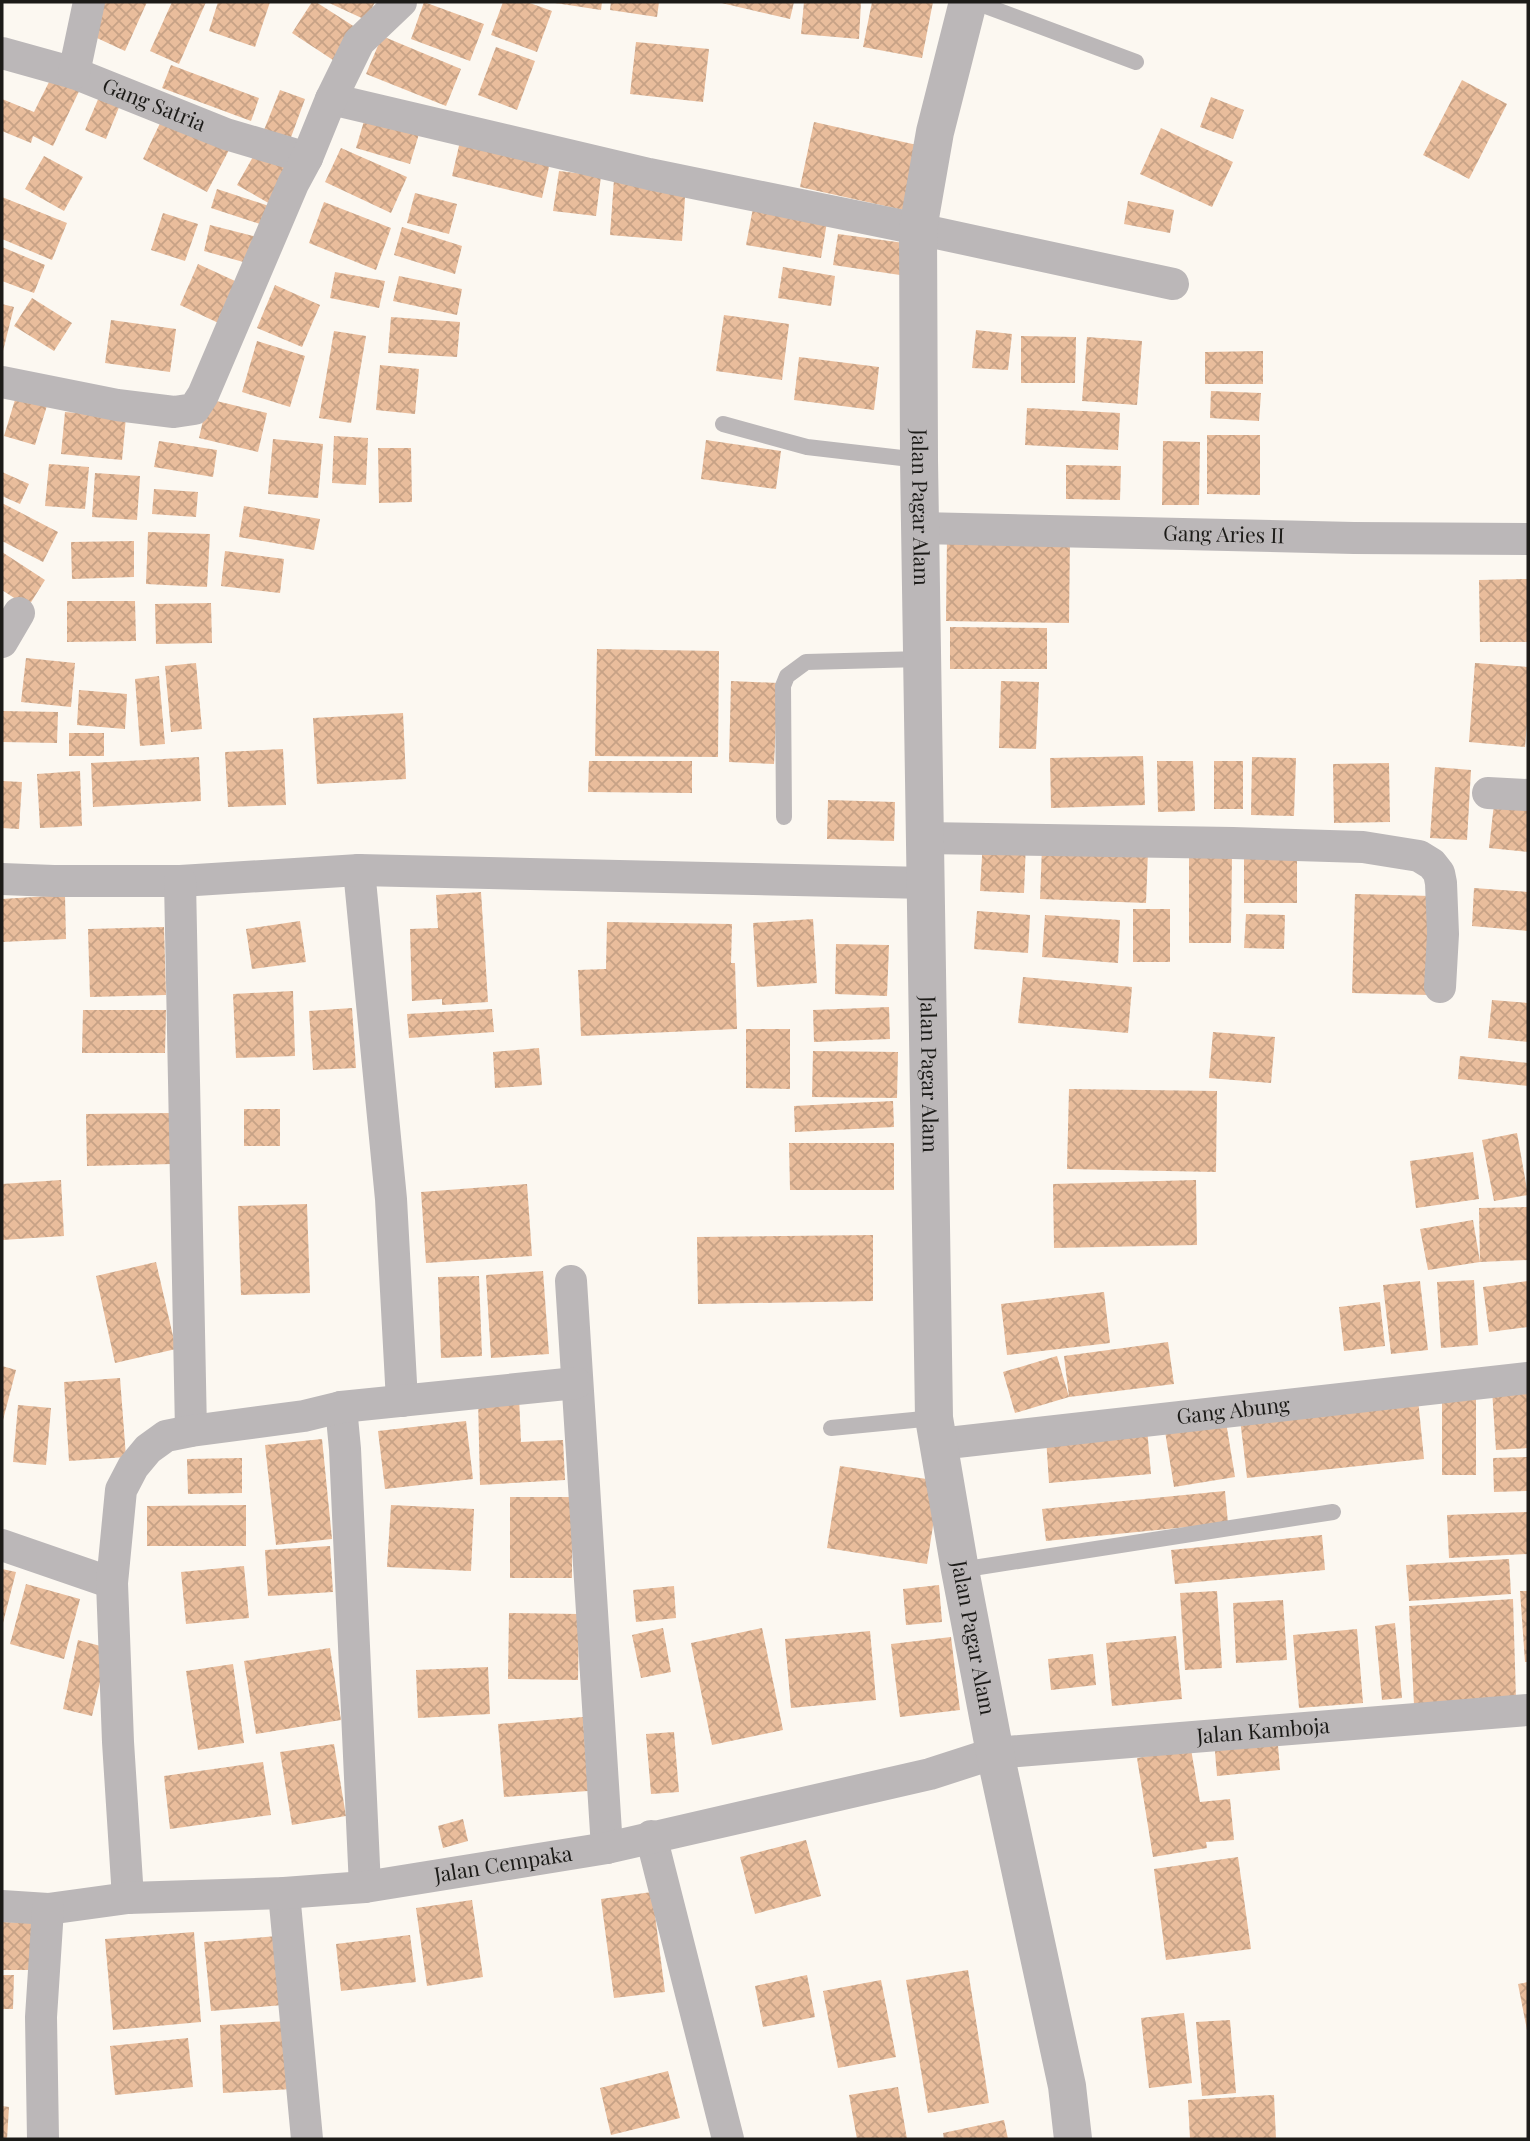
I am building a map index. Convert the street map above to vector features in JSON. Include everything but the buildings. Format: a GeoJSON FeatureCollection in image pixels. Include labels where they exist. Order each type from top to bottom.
{"type":"FeatureCollection","features":[{"type":"Feature","properties":{"kind":"street"},"geometry":{"type":"LineString","coordinates":[[74,73],[89,2]]}},
{"type":"Feature","properties":{"kind":"street"},"geometry":{"type":"LineString","coordinates":[[2,382],[117,405],[174,412],[194,409],[203,395],[331,99],[359,43],[401,2]]}},
{"type":"Feature","properties":{"kind":"street","name":"Jalan Pagar Alam"},"geometry":{"type":"LineString","coordinates":[[968,2],[935,132],[918,229],[922,659],[937,1431],[995,1753],[1066,2086],[1073,2139]]}},
{"type":"Feature","properties":{"kind":"street","name":"Gang Satria"},"geometry":{"type":"LineString","coordinates":[[2,52],[74,73],[226,134],[307,158]]}},
{"type":"Feature","properties":{"kind":"street"},"geometry":{"type":"LineString","coordinates":[[331,99],[649,174],[1173,284]]}},
{"type":"Feature","properties":{"kind":"street","name":"Gang Aries II"},"geometry":{"type":"LineString","coordinates":[[920,528],[1354,538],[1528,539]]}},
{"type":"Feature","properties":{"kind":"street"},"geometry":{"type":"LineString","coordinates":[[2,642],[19,613]]}},
{"type":"Feature","properties":{"kind":"street"},"geometry":{"type":"LineString","coordinates":[[1488,793],[1528,795]]}},
{"type":"Feature","properties":{"kind":"street"},"geometry":{"type":"LineString","coordinates":[[925,838],[1363,847],[1419,856],[1433,864],[1441,883],[1443,934],[1440,987]]}},
{"type":"Feature","properties":{"kind":"street"},"geometry":{"type":"LineString","coordinates":[[2,879],[180,881],[359,870],[926,883]]}},
{"type":"Feature","properties":{"kind":"street"},"geometry":{"type":"LineString","coordinates":[[359,870],[391,1199],[402,1401]]}},
{"type":"Feature","properties":{"kind":"street"},"geometry":{"type":"LineString","coordinates":[[180,881],[191,1431]]}},
{"type":"Feature","properties":{"kind":"street"},"geometry":{"type":"LineString","coordinates":[[571,1281],[607,1848]]}},
{"type":"Feature","properties":{"kind":"street","name":"Gang Abung"},"geometry":{"type":"LineString","coordinates":[[937,1431],[1528,1378]]}},
{"type":"Feature","properties":{"kind":"street"},"geometry":{"type":"LineString","coordinates":[[128,1898],[111,1583],[121,1490],[133,1467],[148,1449],[166,1436],[304,1416],[341,1407],[576,1384]]}},
{"type":"Feature","properties":{"kind":"street"},"geometry":{"type":"LineString","coordinates":[[341,1407],[365,1887]]}},
{"type":"Feature","properties":{"kind":"street"},"geometry":{"type":"LineString","coordinates":[[2,1545],[111,1583]]}},
{"type":"Feature","properties":{"kind":"street","name":"Jalan Kamboja"},"geometry":{"type":"LineString","coordinates":[[995,1753],[1528,1710]]}},
{"type":"Feature","properties":{"kind":"street","name":"Jalan Cempaka"},"geometry":{"type":"LineString","coordinates":[[2,1906],[48,1909],[128,1898],[284,1893],[365,1887],[607,1848],[930,1774],[995,1753]]}},
{"type":"Feature","properties":{"kind":"street"},"geometry":{"type":"LineString","coordinates":[[651,1836],[728,2139]]}},
{"type":"Feature","properties":{"kind":"street"},"geometry":{"type":"LineString","coordinates":[[284,1893],[307,2139]]}},
{"type":"Feature","properties":{"kind":"street"},"geometry":{"type":"LineString","coordinates":[[43,2139],[41,2017],[48,1909]]}},
{"type":"Feature","properties":{"kind":"lane"},"geometry":{"type":"LineString","coordinates":[[975,2],[1136,62]]}},
{"type":"Feature","properties":{"kind":"lane"},"geometry":{"type":"LineString","coordinates":[[723,424],[807,447],[919,460]]}},
{"type":"Feature","properties":{"kind":"lane"},"geometry":{"type":"LineString","coordinates":[[784,817],[783,686],[787,676],[806,662],[922,659]]}},
{"type":"Feature","properties":{"kind":"lane"},"geometry":{"type":"LineString","coordinates":[[831,1428],[937,1431]]}},
{"type":"Feature","properties":{"kind":"lane"},"geometry":{"type":"LineString","coordinates":[[960,1570],[1333,1512]]}}]}
